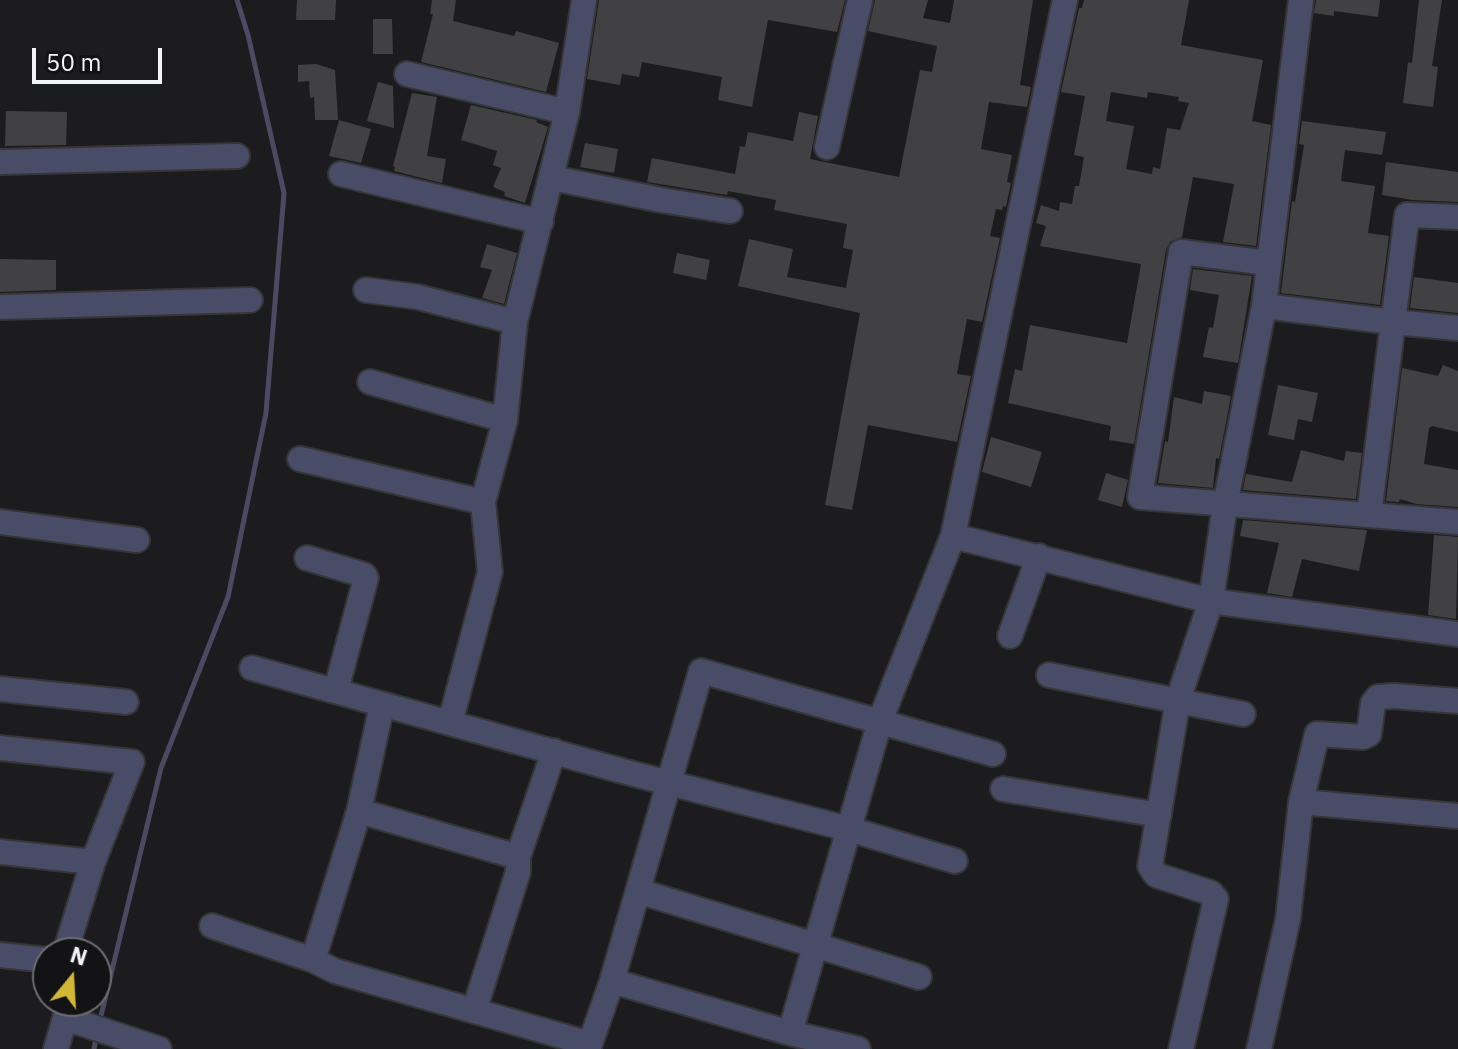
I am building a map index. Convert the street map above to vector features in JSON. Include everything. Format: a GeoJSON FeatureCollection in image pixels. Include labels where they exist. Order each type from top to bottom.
{"type":"FeatureCollection","features":[{"type":"Feature","properties":{"kind":"street"},"geometry":{"type":"LineString","coordinates":[[450,723],[490,572],[483,502],[505,420],[515,322],[567,112],[584,0]]}},
{"type":"Feature","properties":{"kind":"street"},"geometry":{"type":"LineString","coordinates":[[827,147],[860,0]]}},
{"type":"Feature","properties":{"kind":"street"},"geometry":{"type":"LineString","coordinates":[[790,1033],[880,721],[953,536],[1065,0]]}},
{"type":"Feature","properties":{"kind":"street"},"geometry":{"type":"LineString","coordinates":[[1181,1049],[1216,899],[1211,893],[1156,875],[1150,866],[1178,700],[1211,601],[1225,505],[1264,306],[1301,0]]}},
{"type":"Feature","properties":{"kind":"street"},"geometry":{"type":"LineString","coordinates":[[407,74],[567,112]]}},
{"type":"Feature","properties":{"kind":"street"},"geometry":{"type":"LineString","coordinates":[[0,162],[237,156]]}},
{"type":"Feature","properties":{"kind":"street"},"geometry":{"type":"LineString","coordinates":[[341,174],[541,222]]}},
{"type":"Feature","properties":{"kind":"street"},"geometry":{"type":"LineString","coordinates":[[552,178],[730,211]]}},
{"type":"Feature","properties":{"kind":"street"},"geometry":{"type":"LineString","coordinates":[[1369,515],[1407,215],[1458,217]]}},
{"type":"Feature","properties":{"kind":"street"},"geometry":{"type":"LineString","coordinates":[[1268,263],[1181,252],[1140,497],[1458,522]]}},
{"type":"Feature","properties":{"kind":"street"},"geometry":{"type":"LineString","coordinates":[[366,290],[418,297],[515,322]]}},
{"type":"Feature","properties":{"kind":"street"},"geometry":{"type":"LineString","coordinates":[[0,307],[250,300]]}},
{"type":"Feature","properties":{"kind":"street"},"geometry":{"type":"LineString","coordinates":[[1264,306],[1458,328]]}},
{"type":"Feature","properties":{"kind":"street"},"geometry":{"type":"LineString","coordinates":[[370,382],[505,420]]}},
{"type":"Feature","properties":{"kind":"street"},"geometry":{"type":"LineString","coordinates":[[300,459],[483,502]]}},
{"type":"Feature","properties":{"kind":"street"},"geometry":{"type":"LineString","coordinates":[[0,522],[137,540]]}},
{"type":"Feature","properties":{"kind":"street"},"geometry":{"type":"LineString","coordinates":[[953,536],[1211,601],[1458,634]]}},
{"type":"Feature","properties":{"kind":"street"},"geometry":{"type":"LineString","coordinates":[[1010,636],[1039,556]]}},
{"type":"Feature","properties":{"kind":"street"},"geometry":{"type":"LineString","coordinates":[[307,558],[366,578],[336,690]]}},
{"type":"Feature","properties":{"kind":"street"},"geometry":{"type":"LineString","coordinates":[[252,668],[670,784],[849,829],[955,861]]}},
{"type":"Feature","properties":{"kind":"street"},"geometry":{"type":"LineString","coordinates":[[212,926],[313,960],[335,971],[590,1044],[612,981],[701,671],[993,754]]}},
{"type":"Feature","properties":{"kind":"street"},"geometry":{"type":"LineString","coordinates":[[1049,675],[1243,714]]}},
{"type":"Feature","properties":{"kind":"street"},"geometry":{"type":"LineString","coordinates":[[0,689],[126,702]]}},
{"type":"Feature","properties":{"kind":"street"},"geometry":{"type":"LineString","coordinates":[[1259,1049],[1288,919],[1301,802],[1317,734],[1363,737],[1369,734],[1373,703],[1378,697],[1458,701]]}},
{"type":"Feature","properties":{"kind":"street"},"geometry":{"type":"LineString","coordinates":[[313,960],[359,811],[382,705]]}},
{"type":"Feature","properties":{"kind":"street"},"geometry":{"type":"LineString","coordinates":[[0,748],[132,762],[93,862],[70,937]]}},
{"type":"Feature","properties":{"kind":"street"},"geometry":{"type":"LineString","coordinates":[[474,1011],[518,872],[518,857],[554,751]]}},
{"type":"Feature","properties":{"kind":"street"},"geometry":{"type":"LineString","coordinates":[[1003,789],[1159,815]]}},
{"type":"Feature","properties":{"kind":"street"},"geometry":{"type":"LineString","coordinates":[[1301,802],[1458,816]]}},
{"type":"Feature","properties":{"kind":"street"},"geometry":{"type":"LineString","coordinates":[[359,811],[518,857]]}},
{"type":"Feature","properties":{"kind":"street"},"geometry":{"type":"LineString","coordinates":[[0,852],[93,862]]}},
{"type":"Feature","properties":{"kind":"street"},"geometry":{"type":"LineString","coordinates":[[638,891],[919,977]]}},
{"type":"Feature","properties":{"kind":"street"},"geometry":{"type":"LineString","coordinates":[[0,955],[32,958]]}},
{"type":"Feature","properties":{"kind":"street"},"geometry":{"type":"LineString","coordinates":[[612,981],[790,1033],[858,1049]]}},
{"type":"Feature","properties":{"kind":"street"},"geometry":{"type":"LineString","coordinates":[[56,1049],[64,1017]]}},
{"type":"Feature","properties":{"kind":"street"},"geometry":{"type":"LineString","coordinates":[[79,1017],[98,1029],[159,1049]]}},
{"type":"Feature","properties":{"kind":"building"},"geometry":{"type":"Polygon","coordinates":[[[297,0],[336,0],[335,20],[296,20],[297,0]]]}},
{"type":"Feature","properties":{"kind":"building"},"geometry":{"type":"Polygon","coordinates":[[[432,0],[456,0],[453,21],[514,36],[516,31],[559,43],[546,92],[421,62],[433,14],[430,14],[432,0]]]}},
{"type":"Feature","properties":{"kind":"building"},"geometry":{"type":"Polygon","coordinates":[[[599,0],[845,0],[837,32],[768,20],[752,107],[718,100],[722,77],[642,62],[639,77],[622,74],[620,85],[587,79],[599,0]]]}},
{"type":"Feature","properties":{"kind":"building"},"geometry":{"type":"Polygon","coordinates":[[[875,0],[928,0],[923,18],[950,23],[954,0],[1033,0],[1020,85],[1031,87],[1027,107],[989,102],[981,149],[1012,155],[1007,182],[1011,183],[1006,207],[996,209],[990,236],[1000,238],[982,322],[967,319],[957,374],[971,376],[957,442],[868,425],[852,510],[825,505],[860,313],[738,286],[749,239],[793,249],[787,277],[846,288],[853,250],[843,248],[847,224],[774,210],[776,200],[647,182],[652,158],[735,174],[740,146],[745,147],[748,132],[793,141],[799,112],[818,116],[810,159],[899,177],[920,70],[932,72],[937,46],[868,31],[875,0]]]}},
{"type":"Feature","properties":{"kind":"building"},"geometry":{"type":"Polygon","coordinates":[[[1084,0],[1189,0],[1181,45],[1263,60],[1252,121],[1271,125],[1256,246],[1223,242],[1234,184],[1193,177],[1182,237],[1170,242],[1166,250],[1134,444],[1109,440],[1111,426],[1008,403],[1015,369],[1022,371],[1030,325],[1127,343],[1141,264],[1040,246],[1046,226],[1036,223],[1041,205],[1059,211],[1060,202],[1072,204],[1075,186],[1079,186],[1084,157],[1074,155],[1085,96],[1061,92],[1079,8],[1082,8],[1084,0]],[[1111,92],[1106,121],[1134,126],[1126,169],[1152,174],[1153,167],[1160,169],[1167,128],[1180,130],[1189,103],[1178,101],[1179,97],[1148,92],[1147,98],[1111,92]]]}},
{"type":"Feature","properties":{"kind":"building"},"geometry":{"type":"Polygon","coordinates":[[[1316,0],[1380,0],[1378,17],[1334,11],[1334,16],[1314,13],[1316,0]]]}},
{"type":"Feature","properties":{"kind":"building"},"geometry":{"type":"Polygon","coordinates":[[[1419,0],[1442,0],[1432,66],[1438,67],[1433,107],[1403,103],[1408,62],[1412,63],[1419,0]]]}},
{"type":"Feature","properties":{"kind":"building"},"geometry":{"type":"Polygon","coordinates":[[[373,19],[392,19],[393,54],[373,54],[373,19]]]}},
{"type":"Feature","properties":{"kind":"building"},"geometry":{"type":"Polygon","coordinates":[[[316,64],[335,70],[338,120],[315,120],[314,97],[310,98],[309,81],[298,82],[298,65],[316,64]]]}},
{"type":"Feature","properties":{"kind":"building"},"geometry":{"type":"Polygon","coordinates":[[[378,82],[393,86],[394,128],[367,121],[378,82]]]}},
{"type":"Feature","properties":{"kind":"building"},"geometry":{"type":"Polygon","coordinates":[[[412,93],[437,97],[427,156],[446,159],[442,183],[394,171],[412,93]]]}},
{"type":"Feature","properties":{"kind":"building"},"geometry":{"type":"Polygon","coordinates":[[[471,105],[537,120],[548,127],[525,203],[504,196],[505,192],[493,187],[501,168],[493,165],[497,151],[461,140],[471,105]]]}},
{"type":"Feature","properties":{"kind":"building"},"geometry":{"type":"Polygon","coordinates":[[[6,111],[67,112],[66,145],[5,146],[6,111]]]}},
{"type":"Feature","properties":{"kind":"building"},"geometry":{"type":"Polygon","coordinates":[[[339,120],[371,129],[361,163],[329,156],[339,120]]]}},
{"type":"Feature","properties":{"kind":"building"},"geometry":{"type":"Polygon","coordinates":[[[1302,121],[1386,132],[1382,155],[1345,150],[1341,181],[1375,186],[1368,233],[1389,236],[1380,305],[1281,293],[1292,201],[1295,202],[1304,145],[1299,144],[1302,121]]]}},
{"type":"Feature","properties":{"kind":"building"},"geometry":{"type":"Polygon","coordinates":[[[585,143],[618,149],[614,173],[580,167],[585,143]]]}},
{"type":"Feature","properties":{"kind":"building"},"geometry":{"type":"Polygon","coordinates":[[[1386,162],[1458,172],[1458,202],[1382,195],[1386,162]]]}},
{"type":"Feature","properties":{"kind":"building"},"geometry":{"type":"Polygon","coordinates":[[[487,244],[517,253],[504,304],[482,298],[492,270],[480,267],[487,244]]]}},
{"type":"Feature","properties":{"kind":"building"},"geometry":{"type":"Polygon","coordinates":[[[677,253],[710,260],[706,280],[673,273],[677,253]]]}},
{"type":"Feature","properties":{"kind":"building"},"geometry":{"type":"Polygon","coordinates":[[[0,259],[56,260],[56,290],[0,292],[0,259]]]}},
{"type":"Feature","properties":{"kind":"building"},"geometry":{"type":"Polygon","coordinates":[[[1193,269],[1252,276],[1238,363],[1203,357],[1209,327],[1213,328],[1219,295],[1190,290],[1193,269]]]}},
{"type":"Feature","properties":{"kind":"building"},"geometry":{"type":"Polygon","coordinates":[[[1414,277],[1458,283],[1458,313],[1410,308],[1414,277]]]}},
{"type":"Feature","properties":{"kind":"building"},"geometry":{"type":"Polygon","coordinates":[[[1443,365],[1458,371],[1458,432],[1429,428],[1424,464],[1458,470],[1458,507],[1416,504],[1400,499],[1399,502],[1386,501],[1402,368],[1438,376],[1443,365]]]}},
{"type":"Feature","properties":{"kind":"building"},"geometry":{"type":"Polygon","coordinates":[[[1278,385],[1318,393],[1312,422],[1298,419],[1294,440],[1268,435],[1278,385]]]}},
{"type":"Feature","properties":{"kind":"building"},"geometry":{"type":"Polygon","coordinates":[[[1204,391],[1231,396],[1219,459],[1216,458],[1213,488],[1158,483],[1174,397],[1202,404],[1204,391]]]}},
{"type":"Feature","properties":{"kind":"building"},"geometry":{"type":"Polygon","coordinates":[[[991,437],[1042,452],[1031,487],[982,472],[991,437]]]}},
{"type":"Feature","properties":{"kind":"building"},"geometry":{"type":"Polygon","coordinates":[[[1301,450],[1344,461],[1346,451],[1362,453],[1356,499],[1243,490],[1246,474],[1292,482],[1301,450]]]}},
{"type":"Feature","properties":{"kind":"building"},"geometry":{"type":"Polygon","coordinates":[[[1106,473],[1128,480],[1122,507],[1098,500],[1106,473]]]}},
{"type":"Feature","properties":{"kind":"building"},"geometry":{"type":"Polygon","coordinates":[[[1243,520],[1367,530],[1359,571],[1302,559],[1292,597],[1267,593],[1279,543],[1240,536],[1243,520]]]}},
{"type":"Feature","properties":{"kind":"building"},"geometry":{"type":"Polygon","coordinates":[[[1434,535],[1458,537],[1456,619],[1428,615],[1434,535]]]}},
{"type":"Feature","properties":{"kind":"waterway"},"geometry":{"type":"LineString","coordinates":[[100,1020],[161,768],[228,597],[266,413],[284,193],[248,35],[237,0]]}},
{"type":"Feature","properties":{"kind":"waterway"},"geometry":{"type":"LineString","coordinates":[[94,1049],[97,1034]]}}]}
